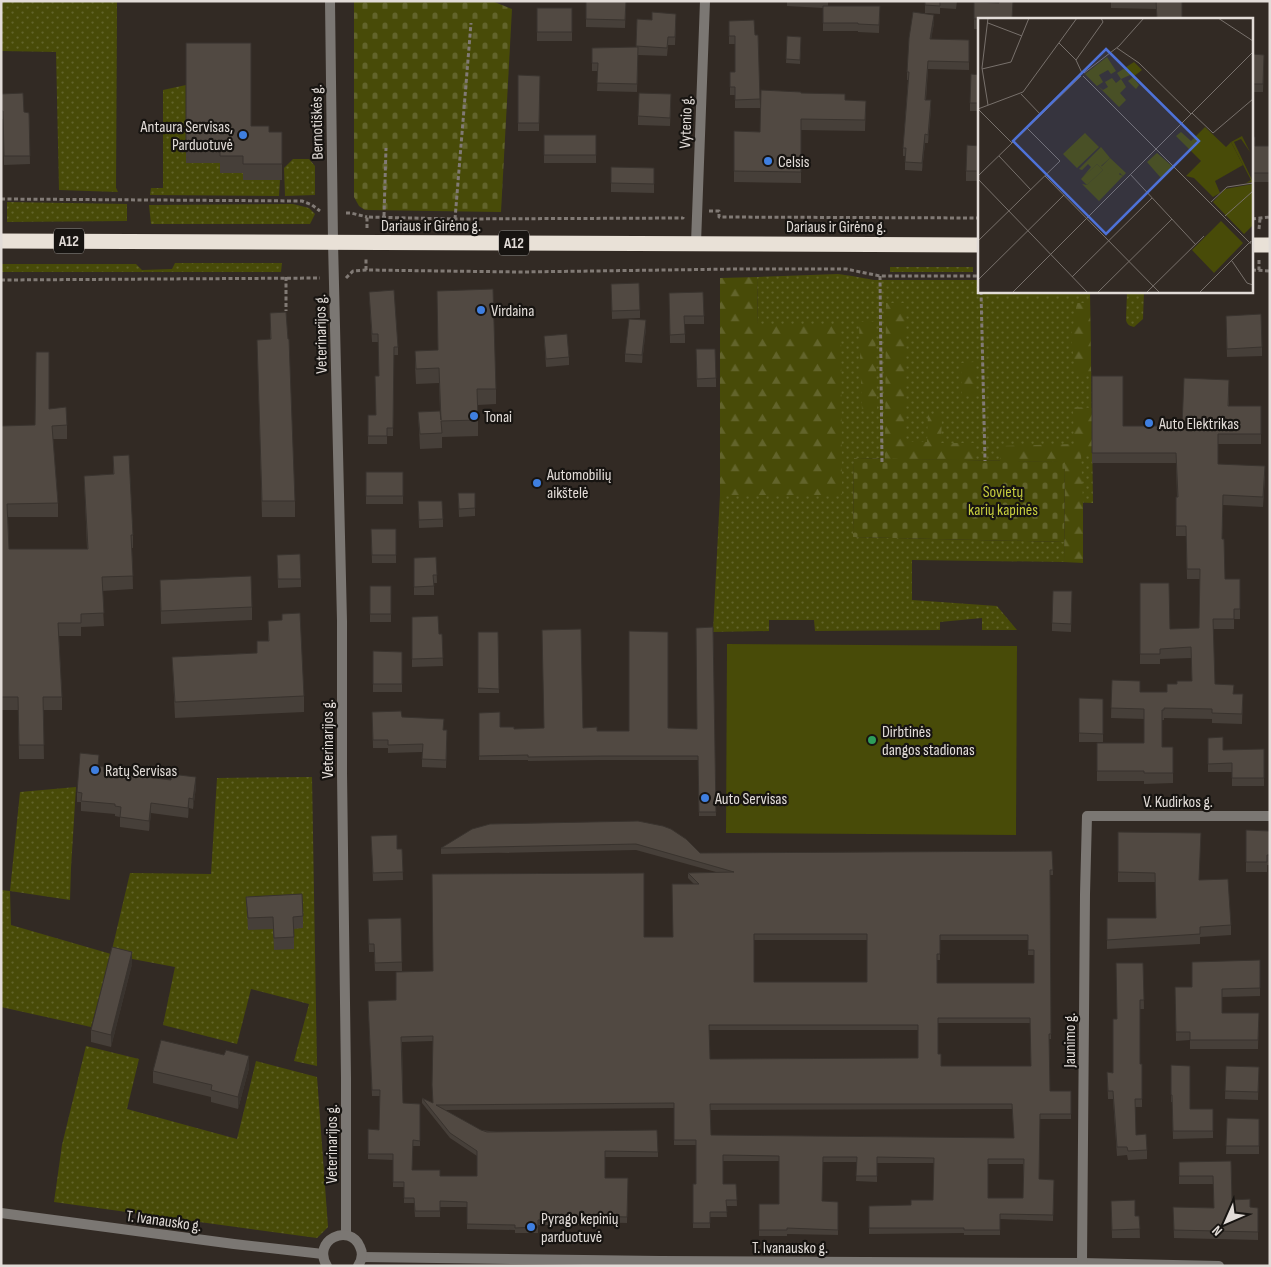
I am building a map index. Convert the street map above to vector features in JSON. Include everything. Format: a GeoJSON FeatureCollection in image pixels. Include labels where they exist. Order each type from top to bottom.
{"type":"FeatureCollection","features":[{"type":"Feature","properties":{"kind":"highway","name":"Dariaus ir Girėno g."},"geometry":{"type":"LineString","coordinates":[[1,241],[978,245]]}},
{"type":"Feature","properties":{"kind":"highway"},"geometry":{"type":"LineString","coordinates":[[1254,245],[1270,245]]}},
{"type":"Feature","properties":{"kind":"street","name":"Bernotiškės g."},"geometry":{"type":"LineString","coordinates":[[330,1],[333,242]]}},
{"type":"Feature","properties":{"kind":"street","name":"Vytenio g."},"geometry":{"type":"LineString","coordinates":[[696,243],[705,1]]}},
{"type":"Feature","properties":{"kind":"street","name":"Veterinarijos g."},"geometry":{"type":"LineString","coordinates":[[333,242],[342,621],[346,1235]]}},
{"type":"Feature","properties":{"kind":"street","name":"V. Kudirkos g."},"geometry":{"type":"LineString","coordinates":[[1087,816],[1270,816]]}},
{"type":"Feature","properties":{"kind":"street","name":"Jaunimo g."},"geometry":{"type":"LineString","coordinates":[[1082,1263],[1087,816]]}},
{"type":"Feature","properties":{"kind":"street","name":"T. Ivanausko g."},"geometry":{"type":"LineString","coordinates":[[1,1213],[224,1243],[323,1254]]}},
{"type":"Feature","properties":{"kind":"street"},"geometry":{"type":"LineString","coordinates":[[327,1266],[323,1254],[326,1245],[332,1238],[346,1235]]}},
{"type":"Feature","properties":{"kind":"street","name":"T. Ivanausko g."},"geometry":{"type":"LineString","coordinates":[[346,1235],[355,1239],[358,1243],[362,1252],[360,1261],[670,1261],[899,1264],[1082,1263],[1219,1266]]}},
{"type":"Feature","properties":{"kind":"path"},"geometry":{"type":"LineString","coordinates":[[456,219],[471,23]]}},
{"type":"Feature","properties":{"kind":"path"},"geometry":{"type":"LineString","coordinates":[[384,216],[386,148]]}},
{"type":"Feature","properties":{"kind":"path"},"geometry":{"type":"LineString","coordinates":[[1,199],[302,201],[320,211],[351,212],[367,217],[456,219],[683,218],[683,211],[719,211],[719,217],[978,218]]}},
{"type":"Feature","properties":{"kind":"path"},"geometry":{"type":"LineString","coordinates":[[366,270],[367,217]]}},
{"type":"Feature","properties":{"kind":"path"},"geometry":{"type":"LineString","coordinates":[[1254,219],[1270,217]]}},
{"type":"Feature","properties":{"kind":"path"},"geometry":{"type":"LineString","coordinates":[[1,280],[346,278],[353,271],[366,270],[521,272],[836,269],[880,276],[978,276]]}},
{"type":"Feature","properties":{"kind":"path"},"geometry":{"type":"LineString","coordinates":[[1254,270],[1270,271]]}},
{"type":"Feature","properties":{"kind":"path"},"geometry":{"type":"LineString","coordinates":[[880,276],[882,463]]}},
{"type":"Feature","properties":{"kind":"path"},"geometry":{"type":"LineString","coordinates":[[286,278],[286,311]]}},
{"type":"Feature","properties":{"kind":"path"},"geometry":{"type":"LineString","coordinates":[[981,292],[985,461]]}},
{"type":"Feature","properties":{"kind":"green space"},"geometry":{"type":"Polygon","coordinates":[[[1,1],[117,1],[116,188],[118,192],[59,190],[56,52],[1,51],[1,1]]]}},
{"type":"Feature","properties":{"kind":"green space"},"geometry":{"type":"Polygon","coordinates":[[[354,1],[492,1],[512,9],[501,212],[365,210],[359,206],[354,197],[354,1]]]}},
{"type":"Feature","properties":{"kind":"green space"},"geometry":{"type":"Polygon","coordinates":[[[186,85],[186,163],[220,163],[243,173],[243,179],[280,180],[279,196],[150,195],[151,188],[163,188],[163,90],[186,85]]]}},
{"type":"Feature","properties":{"kind":"green space"},"geometry":{"type":"Polygon","coordinates":[[[293,159],[309,159],[315,166],[315,195],[285,196],[284,168],[293,159]]]}},
{"type":"Feature","properties":{"kind":"green space"},"geometry":{"type":"Polygon","coordinates":[[[7,202],[127,204],[127,221],[7,222],[7,202]]]}},
{"type":"Feature","properties":{"kind":"green space"},"geometry":{"type":"Polygon","coordinates":[[[293,204],[309,208],[315,214],[310,224],[151,224],[149,205],[293,204]]]}},
{"type":"Feature","properties":{"kind":"green space"},"geometry":{"type":"Polygon","coordinates":[[[175,263],[282,263],[281,272],[1,272],[1,264],[136,264],[142,270],[172,269],[175,263]]]}},
{"type":"Feature","properties":{"kind":"green space"},"geometry":{"type":"Polygon","coordinates":[[[890,267],[973,267],[973,272],[890,272],[890,267]]]}},
{"type":"Feature","properties":{"kind":"green space"},"geometry":{"type":"Polygon","coordinates":[[[838,274],[874,280],[978,280],[978,292],[1090,292],[1093,503],[1065,502],[1065,462],[854,458],[853,537],[1064,542],[1064,562],[912,560],[912,600],[997,606],[1017,630],[982,630],[982,618],[940,622],[940,630],[815,631],[814,620],[769,620],[769,631],[713,632],[720,495],[841,495],[758,325],[757,277],[838,274]]]}},
{"type":"Feature","properties":{"kind":"green space"},"geometry":{"type":"Polygon","coordinates":[[[757,277],[758,325],[841,325],[842,495],[720,495],[720,278],[757,277]]]}},
{"type":"Feature","properties":{"kind":"green space"},"geometry":{"type":"Polygon","coordinates":[[[1127,292],[1144,292],[1143,319],[1134,327],[1128,325],[1126,320],[1127,292]]]}},
{"type":"Feature","properties":{"kind":"green space"},"geometry":{"type":"Polygon","coordinates":[[[886,303],[905,303],[904,442],[927,442],[928,414],[942,414],[941,443],[974,443],[974,460],[885,459],[886,303]]]}},
{"type":"Feature","properties":{"kind":"green space"},"geometry":{"type":"Polygon","coordinates":[[[1077,303],[1090,303],[1091,374],[1076,374],[1071,337],[1077,303]]]}},
{"type":"Feature","properties":{"kind":"green space"},"geometry":{"type":"Polygon","coordinates":[[[859,322],[875,322],[877,410],[862,411],[859,322]]]}},
{"type":"Feature","properties":{"kind":"green space"},"geometry":{"type":"Polygon","coordinates":[[[974,362],[975,394],[962,394],[961,363],[974,362]]]}},
{"type":"Feature","properties":{"kind":"green space"},"geometry":{"type":"Polygon","coordinates":[[[1073,407],[1092,408],[1092,454],[1081,454],[1083,563],[1064,562],[1065,462],[1000,461],[1000,446],[1074,444],[1073,407]]]}},
{"type":"Feature","properties":{"kind":"green space","name":"Sovietų karių kapinės"},"geometry":{"type":"Polygon","coordinates":[[[854,458],[1065,462],[1064,542],[853,537],[854,458]]]}},
{"type":"Feature","properties":{"kind":"green space","name":"Dirbtinės dangos stadionas"},"geometry":{"type":"Polygon","coordinates":[[[727,644],[1017,646],[1016,835],[726,833],[727,644]]]}},
{"type":"Feature","properties":{"kind":"green space"},"geometry":{"type":"Polygon","coordinates":[[[312,777],[317,1066],[294,1061],[309,1004],[251,989],[237,1044],[163,1025],[175,967],[111,955],[91,1027],[1,1007],[1,890],[10,891],[11,925],[111,954],[130,873],[211,874],[217,778],[312,777]]]}},
{"type":"Feature","properties":{"kind":"green space"},"geometry":{"type":"Polygon","coordinates":[[[76,787],[70,900],[10,891],[20,792],[76,787]]]}},
{"type":"Feature","properties":{"kind":"green space"},"geometry":{"type":"Polygon","coordinates":[[[86,1046],[139,1059],[127,1109],[237,1139],[256,1061],[317,1077],[328,1227],[317,1238],[54,1202],[62,1145],[86,1046]]]}},
{"type":"Feature","properties":{"kind":"building"},"geometry":{"type":"Polygon","coordinates":[[[586,1],[626,1],[625,20],[586,19],[586,1]]]}},
{"type":"Feature","properties":{"kind":"building"},"geometry":{"type":"Polygon","coordinates":[[[925,1],[940,1],[940,6],[925,5],[925,1]]]}},
{"type":"Feature","properties":{"kind":"building"},"geometry":{"type":"Polygon","coordinates":[[[999,1],[1013,1],[1012,18],[974,19],[974,2],[999,3],[999,1]]]}},
{"type":"Feature","properties":{"kind":"building"},"geometry":{"type":"Polygon","coordinates":[[[1156,1],[1182,1],[1182,18],[1157,18],[1156,1]]]}},
{"type":"Feature","properties":{"kind":"building"},"geometry":{"type":"Polygon","coordinates":[[[823,6],[880,6],[879,25],[823,23],[823,6]]]}},
{"type":"Feature","properties":{"kind":"building"},"geometry":{"type":"Polygon","coordinates":[[[537,8],[572,8],[572,32],[537,32],[537,8]]]}},
{"type":"Feature","properties":{"kind":"building"},"geometry":{"type":"Polygon","coordinates":[[[652,12],[676,14],[675,37],[668,37],[667,48],[636,46],[637,19],[652,20],[652,12]]]}},
{"type":"Feature","properties":{"kind":"building"},"geometry":{"type":"Polygon","coordinates":[[[913,12],[934,15],[930,39],[969,40],[969,62],[928,61],[925,100],[931,100],[928,135],[925,134],[922,163],[905,162],[906,148],[903,148],[909,72],[907,72],[909,38],[913,12]]]}},
{"type":"Feature","properties":{"kind":"building"},"geometry":{"type":"Polygon","coordinates":[[[754,20],[755,35],[758,35],[760,99],[735,100],[735,87],[730,87],[730,72],[735,72],[735,36],[729,36],[729,21],[754,20]]]}},
{"type":"Feature","properties":{"kind":"building"},"geometry":{"type":"Polygon","coordinates":[[[787,36],[801,37],[800,60],[786,59],[787,36]]]}},
{"type":"Feature","properties":{"kind":"building"},"geometry":{"type":"Polygon","coordinates":[[[186,43],[251,43],[251,126],[269,126],[269,132],[282,132],[282,164],[243,164],[243,156],[220,156],[220,147],[186,147],[186,43]]]}},
{"type":"Feature","properties":{"kind":"building"},"geometry":{"type":"Polygon","coordinates":[[[638,47],[637,84],[597,83],[598,63],[592,63],[592,48],[638,47]]]}},
{"type":"Feature","properties":{"kind":"building"},"geometry":{"type":"Polygon","coordinates":[[[1254,54],[1264,55],[1263,84],[1254,84],[1254,54]]]}},
{"type":"Feature","properties":{"kind":"building"},"geometry":{"type":"Polygon","coordinates":[[[971,74],[978,75],[978,103],[970,103],[971,74]]]}},
{"type":"Feature","properties":{"kind":"building"},"geometry":{"type":"Polygon","coordinates":[[[518,75],[540,76],[539,123],[518,123],[518,75]]]}},
{"type":"Feature","properties":{"kind":"building"},"geometry":{"type":"Polygon","coordinates":[[[761,90],[845,94],[845,100],[866,101],[865,120],[801,119],[801,172],[734,171],[734,131],[760,132],[761,90]]]}},
{"type":"Feature","properties":{"kind":"building"},"geometry":{"type":"Polygon","coordinates":[[[23,93],[24,112],[29,113],[30,156],[4,156],[1,94],[23,93]]]}},
{"type":"Feature","properties":{"kind":"building"},"geometry":{"type":"Polygon","coordinates":[[[639,93],[671,94],[670,118],[638,116],[639,93]]]}},
{"type":"Feature","properties":{"kind":"building"},"geometry":{"type":"Polygon","coordinates":[[[544,135],[596,135],[596,155],[544,155],[544,135]]]}},
{"type":"Feature","properties":{"kind":"building"},"geometry":{"type":"Polygon","coordinates":[[[1254,137],[1255,146],[1270,146],[1270,173],[1254,173],[1254,137]]]}},
{"type":"Feature","properties":{"kind":"building"},"geometry":{"type":"Polygon","coordinates":[[[967,145],[978,146],[978,171],[966,171],[967,145]]]}},
{"type":"Feature","properties":{"kind":"building"},"geometry":{"type":"Polygon","coordinates":[[[611,167],[654,168],[654,184],[611,183],[611,167]]]}},
{"type":"Feature","properties":{"kind":"building"},"geometry":{"type":"Polygon","coordinates":[[[639,283],[640,310],[612,311],[611,284],[639,283]]]}},
{"type":"Feature","properties":{"kind":"building"},"geometry":{"type":"Polygon","coordinates":[[[493,289],[496,389],[477,389],[478,420],[441,421],[442,433],[420,434],[418,412],[440,411],[441,420],[439,368],[416,369],[415,351],[438,350],[437,291],[493,289]]]}},
{"type":"Feature","properties":{"kind":"building"},"geometry":{"type":"Polygon","coordinates":[[[394,290],[398,347],[394,347],[393,428],[387,428],[387,436],[368,436],[368,415],[376,415],[375,376],[379,376],[378,334],[372,334],[369,292],[394,290]]]}},
{"type":"Feature","properties":{"kind":"building"},"geometry":{"type":"Polygon","coordinates":[[[703,292],[704,316],[684,316],[685,334],[670,335],[669,293],[703,292]]]}},
{"type":"Feature","properties":{"kind":"building"},"geometry":{"type":"Polygon","coordinates":[[[286,312],[289,339],[295,501],[262,501],[257,340],[271,339],[270,313],[286,312]]]}},
{"type":"Feature","properties":{"kind":"building"},"geometry":{"type":"Polygon","coordinates":[[[1261,314],[1262,347],[1227,349],[1226,316],[1261,314]]]}},
{"type":"Feature","properties":{"kind":"building"},"geometry":{"type":"Polygon","coordinates":[[[629,319],[646,320],[642,355],[625,354],[629,319]]]}},
{"type":"Feature","properties":{"kind":"building"},"geometry":{"type":"Polygon","coordinates":[[[567,334],[569,357],[546,359],[544,336],[567,334]]]}},
{"type":"Feature","properties":{"kind":"building"},"geometry":{"type":"Polygon","coordinates":[[[696,349],[715,349],[716,378],[697,379],[696,349]]]}},
{"type":"Feature","properties":{"kind":"building"},"geometry":{"type":"Polygon","coordinates":[[[36,352],[49,352],[49,409],[66,407],[67,425],[52,426],[58,503],[7,504],[9,549],[88,549],[84,476],[114,474],[113,456],[129,455],[133,576],[102,577],[104,613],[81,614],[81,623],[58,623],[62,697],[43,697],[44,745],[19,745],[18,697],[1,697],[1,426],[35,425],[36,352]]]}},
{"type":"Feature","properties":{"kind":"building"},"geometry":{"type":"Polygon","coordinates":[[[1092,376],[1123,376],[1123,426],[1182,426],[1184,378],[1229,380],[1228,406],[1261,406],[1261,434],[1218,434],[1218,464],[1265,466],[1263,497],[1223,495],[1222,539],[1224,539],[1225,579],[1240,579],[1240,609],[1234,609],[1234,619],[1213,619],[1215,684],[1234,685],[1233,694],[1243,694],[1242,714],[1212,713],[1212,709],[1164,708],[1162,710],[1162,747],[1173,747],[1173,773],[1097,771],[1097,743],[1144,743],[1144,709],[1111,708],[1112,680],[1140,681],[1140,692],[1167,692],[1167,684],[1177,684],[1177,681],[1192,681],[1191,647],[1160,649],[1160,654],[1140,654],[1140,583],[1169,583],[1170,629],[1199,628],[1200,569],[1187,569],[1186,526],[1176,526],[1176,497],[1178,497],[1176,453],[1092,453],[1092,376]]]}},
{"type":"Feature","properties":{"kind":"building"},"geometry":{"type":"Polygon","coordinates":[[[366,472],[403,472],[403,496],[366,496],[366,472]]]}},
{"type":"Feature","properties":{"kind":"building"},"geometry":{"type":"Polygon","coordinates":[[[458,493],[475,493],[475,508],[459,509],[458,493]]]}},
{"type":"Feature","properties":{"kind":"building"},"geometry":{"type":"Polygon","coordinates":[[[418,501],[442,501],[443,519],[419,520],[418,501]]]}},
{"type":"Feature","properties":{"kind":"building"},"geometry":{"type":"Polygon","coordinates":[[[371,529],[396,529],[396,555],[372,555],[371,529]]]}},
{"type":"Feature","properties":{"kind":"building"},"geometry":{"type":"Polygon","coordinates":[[[300,554],[301,579],[278,579],[277,555],[300,554]]]}},
{"type":"Feature","properties":{"kind":"building"},"geometry":{"type":"Polygon","coordinates":[[[436,557],[437,575],[433,575],[434,586],[414,587],[414,558],[436,557]]]}},
{"type":"Feature","properties":{"kind":"building"},"geometry":{"type":"Polygon","coordinates":[[[251,576],[252,607],[161,611],[160,580],[251,576]]]}},
{"type":"Feature","properties":{"kind":"building"},"geometry":{"type":"Polygon","coordinates":[[[370,586],[391,586],[391,614],[370,614],[370,586]]]}},
{"type":"Feature","properties":{"kind":"building"},"geometry":{"type":"Polygon","coordinates":[[[1053,591],[1072,591],[1071,624],[1052,623],[1053,591]]]}},
{"type":"Feature","properties":{"kind":"building"},"geometry":{"type":"Polygon","coordinates":[[[300,613],[304,696],[175,702],[172,657],[257,653],[257,641],[269,641],[268,621],[282,620],[282,614],[300,613]]]}},
{"type":"Feature","properties":{"kind":"building"},"geometry":{"type":"Polygon","coordinates":[[[438,616],[439,634],[442,634],[443,658],[412,659],[412,617],[438,616]]]}},
{"type":"Feature","properties":{"kind":"building"},"geometry":{"type":"Polygon","coordinates":[[[713,627],[716,812],[699,812],[698,756],[479,756],[479,713],[500,712],[500,727],[514,727],[514,729],[544,728],[542,630],[581,629],[583,728],[597,727],[597,731],[629,731],[629,631],[668,632],[668,728],[697,729],[696,628],[713,627]]]}},
{"type":"Feature","properties":{"kind":"building"},"geometry":{"type":"Polygon","coordinates":[[[478,632],[498,632],[499,689],[478,688],[478,632]]]}},
{"type":"Feature","properties":{"kind":"building"},"geometry":{"type":"Polygon","coordinates":[[[373,651],[402,652],[402,684],[373,684],[373,651]]]}},
{"type":"Feature","properties":{"kind":"building"},"geometry":{"type":"Polygon","coordinates":[[[1079,698],[1103,699],[1103,734],[1079,733],[1079,698]]]}},
{"type":"Feature","properties":{"kind":"building"},"geometry":{"type":"Polygon","coordinates":[[[401,711],[402,717],[444,719],[443,730],[447,730],[446,760],[422,759],[423,744],[388,745],[388,740],[373,740],[372,712],[401,711]]]}},
{"type":"Feature","properties":{"kind":"building"},"geometry":{"type":"Polygon","coordinates":[[[1223,737],[1223,750],[1264,749],[1264,778],[1232,778],[1232,763],[1208,764],[1208,738],[1223,737]]]}},
{"type":"Feature","properties":{"kind":"building"},"geometry":{"type":"Polygon","coordinates":[[[80,753],[99,755],[98,766],[104,767],[104,772],[171,780],[171,774],[196,777],[193,799],[189,798],[188,808],[151,803],[149,821],[120,817],[121,807],[115,806],[115,804],[81,801],[82,793],[77,792],[80,753]]]}},
{"type":"Feature","properties":{"kind":"building"},"geometry":{"type":"Polygon","coordinates":[[[638,821],[671,829],[686,839],[700,853],[1052,851],[1053,870],[1050,870],[1050,1091],[1071,1091],[1071,1114],[1040,1114],[1039,1179],[1054,1180],[1053,1215],[1000,1214],[1000,1230],[869,1228],[869,1206],[911,1205],[911,1200],[933,1200],[934,1158],[877,1157],[877,1176],[856,1176],[857,1157],[823,1157],[822,1201],[838,1202],[838,1230],[787,1228],[787,1230],[759,1230],[759,1204],[779,1204],[779,1156],[723,1155],[723,1184],[736,1184],[737,1200],[726,1200],[727,1212],[710,1212],[710,1223],[693,1223],[693,1184],[696,1184],[696,1140],[674,1140],[674,1103],[436,1105],[487,1132],[657,1130],[658,1152],[605,1151],[605,1178],[628,1178],[627,1217],[588,1216],[588,1219],[538,1220],[538,1227],[515,1228],[515,1225],[467,1224],[467,1202],[440,1201],[440,1211],[415,1211],[414,1198],[404,1198],[404,1182],[393,1182],[393,1154],[368,1154],[368,1129],[379,1130],[380,1090],[372,1090],[368,1001],[396,1000],[396,972],[433,971],[432,874],[644,873],[644,937],[673,937],[672,884],[699,884],[688,873],[734,872],[636,844],[441,848],[472,829],[490,824],[638,821]],[[754,934],[754,982],[867,982],[867,934],[754,934]],[[940,935],[940,954],[937,954],[937,983],[1034,983],[1034,950],[1028,950],[1028,935],[940,935]],[[938,1018],[938,1054],[941,1054],[941,1066],[1031,1066],[1030,1018],[938,1018]],[[709,1025],[710,1059],[918,1058],[918,1025],[709,1025]],[[433,1036],[401,1037],[403,1103],[420,1104],[420,1141],[413,1140],[412,1170],[440,1170],[440,1176],[477,1176],[477,1151],[450,1133],[422,1098],[433,1103],[433,1036]],[[710,1104],[711,1135],[1014,1138],[1012,1104],[710,1104]],[[988,1159],[988,1198],[1023,1198],[1024,1159],[988,1159]]]}},
{"type":"Feature","properties":{"kind":"building"},"geometry":{"type":"Polygon","coordinates":[[[1246,830],[1270,831],[1270,855],[1267,855],[1267,862],[1246,862],[1246,830]]]}},
{"type":"Feature","properties":{"kind":"building"},"geometry":{"type":"Polygon","coordinates":[[[1118,832],[1201,833],[1199,880],[1228,879],[1231,925],[1200,927],[1200,934],[1107,940],[1107,918],[1156,918],[1155,873],[1118,872],[1118,832]]]}},
{"type":"Feature","properties":{"kind":"building"},"geometry":{"type":"Polygon","coordinates":[[[397,835],[397,849],[402,849],[403,872],[373,873],[371,836],[397,835]]]}},
{"type":"Feature","properties":{"kind":"building"},"geometry":{"type":"Polygon","coordinates":[[[302,894],[303,916],[293,917],[294,937],[274,938],[273,917],[248,918],[246,897],[302,894]]]}},
{"type":"Feature","properties":{"kind":"building"},"geometry":{"type":"Polygon","coordinates":[[[401,918],[402,962],[375,963],[374,944],[369,944],[368,919],[401,918]]]}},
{"type":"Feature","properties":{"kind":"building"},"geometry":{"type":"Polygon","coordinates":[[[112,947],[132,952],[111,1035],[91,1030],[112,947]]]}},
{"type":"Feature","properties":{"kind":"building"},"geometry":{"type":"Polygon","coordinates":[[[1260,960],[1260,988],[1222,989],[1222,1013],[1259,1013],[1258,1040],[1190,1040],[1190,1032],[1176,1032],[1175,987],[1192,987],[1192,962],[1260,960]]]}},
{"type":"Feature","properties":{"kind":"building"},"geometry":{"type":"Polygon","coordinates":[[[1116,963],[1143,963],[1144,1000],[1140,1000],[1142,1099],[1135,1099],[1136,1135],[1146,1134],[1147,1150],[1128,1151],[1127,1147],[1117,1147],[1113,1091],[1108,1091],[1107,1072],[1113,1073],[1113,1019],[1117,1019],[1116,963]]]}},
{"type":"Feature","properties":{"kind":"building"},"geometry":{"type":"Polygon","coordinates":[[[161,1040],[224,1055],[226,1050],[249,1056],[238,1097],[211,1090],[212,1085],[153,1071],[161,1040]]]}},
{"type":"Feature","properties":{"kind":"building"},"geometry":{"type":"Polygon","coordinates":[[[1171,1065],[1190,1066],[1190,1109],[1213,1109],[1213,1131],[1173,1131],[1171,1065]]]}},
{"type":"Feature","properties":{"kind":"building"},"geometry":{"type":"Polygon","coordinates":[[[1226,1066],[1259,1067],[1258,1092],[1225,1091],[1226,1066]]]}},
{"type":"Feature","properties":{"kind":"building"},"geometry":{"type":"Polygon","coordinates":[[[1227,1118],[1259,1119],[1259,1146],[1226,1146],[1227,1118]]]}},
{"type":"Feature","properties":{"kind":"building"},"geometry":{"type":"Polygon","coordinates":[[[1231,1161],[1232,1200],[1250,1199],[1250,1207],[1258,1208],[1258,1232],[1174,1230],[1173,1207],[1214,1208],[1213,1176],[1179,1176],[1179,1162],[1231,1161]]]}},
{"type":"Feature","properties":{"kind":"building"},"geometry":{"type":"Polygon","coordinates":[[[1135,1200],[1135,1216],[1139,1216],[1140,1229],[1112,1230],[1111,1201],[1135,1200]]]}},
{"type":"Feature","properties":{"kind":"place","name":"Antaura Servisas, Parduotuvė"},"geometry":{"type":"Point","coordinates":[243,135]}},
{"type":"Feature","properties":{"kind":"place","name":"Celsis"},"geometry":{"type":"Point","coordinates":[768,161]}},
{"type":"Feature","properties":{"kind":"place","name":"Virdaina"},"geometry":{"type":"Point","coordinates":[481,310]}},
{"type":"Feature","properties":{"kind":"place","name":"Tonai"},"geometry":{"type":"Point","coordinates":[474,416]}},
{"type":"Feature","properties":{"kind":"place","name":"Auto Elektrikas"},"geometry":{"type":"Point","coordinates":[1149,423]}},
{"type":"Feature","properties":{"kind":"place","name":"Automobilių aikštelė"},"geometry":{"type":"Point","coordinates":[537,483]}},
{"type":"Feature","properties":{"kind":"place","name":"Dirbtinės dangos stadionas"},"geometry":{"type":"Point","coordinates":[872,740]}},
{"type":"Feature","properties":{"kind":"place","name":"Ratų Servisas"},"geometry":{"type":"Point","coordinates":[95,770]}},
{"type":"Feature","properties":{"kind":"place","name":"Auto Servisas"},"geometry":{"type":"Point","coordinates":[705,798]}},
{"type":"Feature","properties":{"kind":"place","name":"Pyrago kepinių parduotuvė"},"geometry":{"type":"Point","coordinates":[531,1227]}}]}
